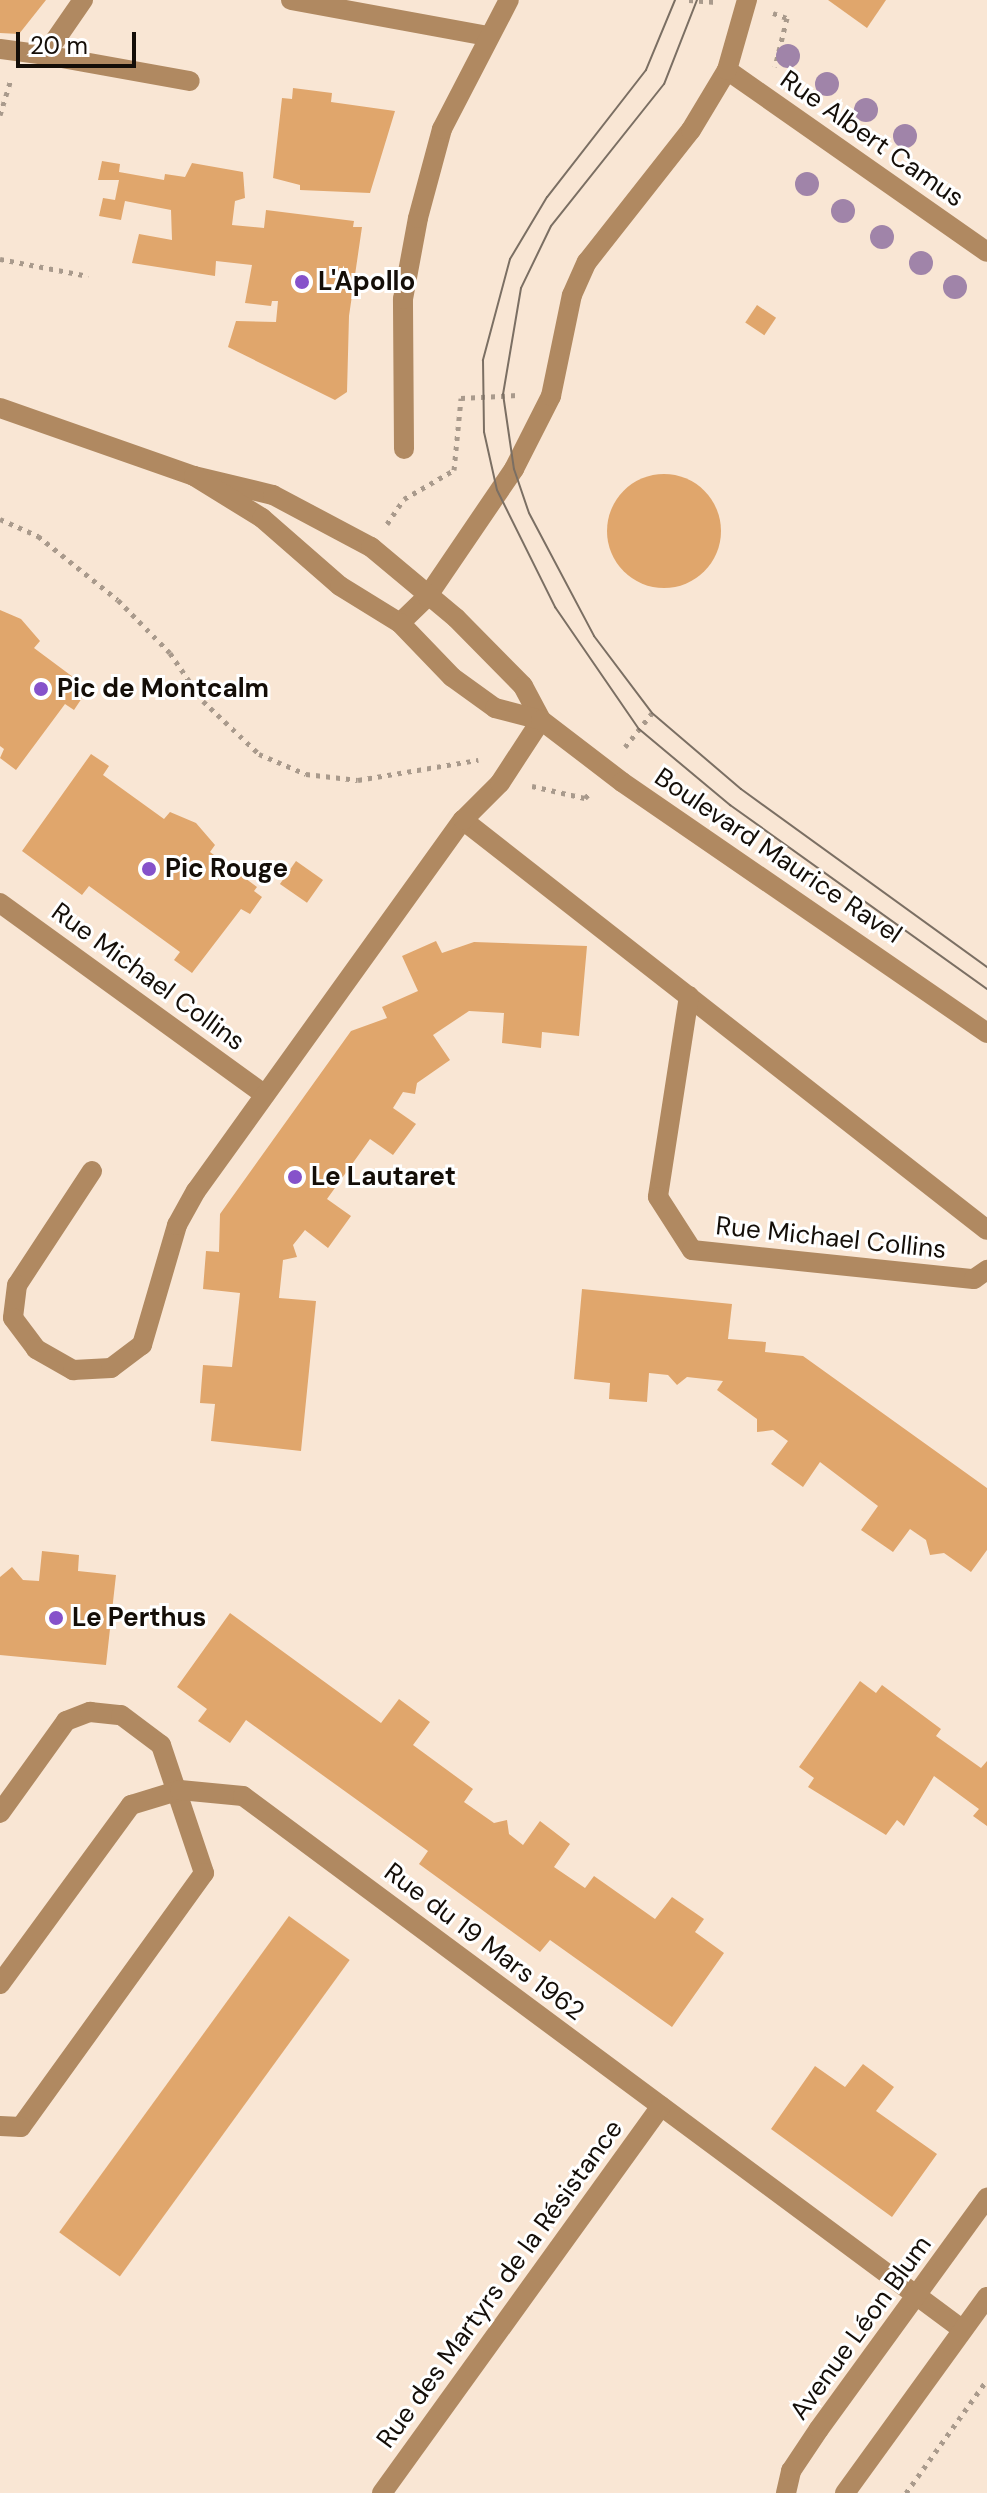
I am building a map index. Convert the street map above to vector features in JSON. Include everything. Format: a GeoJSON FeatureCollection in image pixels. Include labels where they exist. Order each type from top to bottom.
{"type":"FeatureCollection","features":[{"type":"Feature","properties":{"kind":"street"},"geometry":{"type":"LineString","coordinates":[[45,55],[83,0]]}},
{"type":"Feature","properties":{"kind":"street"},"geometry":{"type":"LineString","coordinates":[[291,0],[487,36]]}},
{"type":"Feature","properties":{"kind":"street"},"geometry":{"type":"LineString","coordinates":[[404,449],[403,299],[418,218],[442,129],[487,36],[509,0]]}},
{"type":"Feature","properties":{"kind":"street"},"geometry":{"type":"LineString","coordinates":[[400,623],[427,597],[514,469],[551,396],[572,295],[587,262],[691,130],[727,70],[747,0]]}},
{"type":"Feature","properties":{"kind":"street"},"geometry":{"type":"LineString","coordinates":[[0,49],[190,81]]}},
{"type":"Feature","properties":{"kind":"street","name":"Rue Albert Camus"},"geometry":{"type":"LineString","coordinates":[[727,70],[987,252]]}},
{"type":"Feature","properties":{"kind":"street","name":"Boulevard Maurice Ravel"},"geometry":{"type":"LineString","coordinates":[[0,408],[194,476],[273,495],[371,547],[427,597],[456,618],[523,686],[541,720]]}},
{"type":"Feature","properties":{"kind":"street","name":"Boulevard Maurice Ravel"},"geometry":{"type":"LineString","coordinates":[[194,476],[262,518],[340,586],[400,623],[452,677],[495,708],[541,720],[607,772],[987,1033]]}},
{"type":"Feature","properties":{"kind":"street"},"geometry":{"type":"LineString","coordinates":[[92,1171],[17,1285],[13,1318],[36,1349],[73,1370],[111,1368],[142,1345],[177,1225],[265,1095],[463,820],[506,770],[541,720]]}},
{"type":"Feature","properties":{"kind":"street","name":"Rue Michael Collins"},"geometry":{"type":"LineString","coordinates":[[463,820],[987,1230]]}},
{"type":"Feature","properties":{"kind":"street","name":"Rue Michael Collins"},"geometry":{"type":"LineString","coordinates":[[0,903],[265,1095]]}},
{"type":"Feature","properties":{"kind":"street","name":"Rue Michael Collins"},"geometry":{"type":"LineString","coordinates":[[689,996],[658,1197],[692,1250],[974,1279],[987,1270]]}},
{"type":"Feature","properties":{"kind":"street"},"geometry":{"type":"LineString","coordinates":[[0,1813],[66,1721],[90,1712],[121,1715],[161,1745],[180,1790],[204,1873],[21,2127],[0,2126]]}},
{"type":"Feature","properties":{"kind":"street","name":"Rue du 19 Mars 1962"},"geometry":{"type":"LineString","coordinates":[[0,1984],[131,1805],[180,1790],[243,1796],[963,2330]]}},
{"type":"Feature","properties":{"kind":"street","name":"Rue des Martyrs de la Résistance"},"geometry":{"type":"LineString","coordinates":[[382,2493],[661,2106]]}},
{"type":"Feature","properties":{"kind":"street","name":"Avenue Léon Blum"},"geometry":{"type":"LineString","coordinates":[[786,2493],[791,2471],[987,2198]]}},
{"type":"Feature","properties":{"kind":"street"},"geometry":{"type":"LineString","coordinates":[[845,2493],[987,2297]]}},
{"type":"Feature","properties":{"kind":"path"},"geometry":{"type":"LineString","coordinates":[[0,259],[88,276]]}},
{"type":"Feature","properties":{"kind":"path"},"geometry":{"type":"LineString","coordinates":[[371,547],[404,499],[454,470],[461,398],[551,396]]}},
{"type":"Feature","properties":{"kind":"path"},"geometry":{"type":"LineString","coordinates":[[0,519],[38,536],[118,600],[170,653],[203,701],[259,754],[306,774],[358,780],[487,758],[533,787],[585,798],[652,713]]}},
{"type":"Feature","properties":{"kind":"path"},"geometry":{"type":"LineString","coordinates":[[906,2493],[987,2380]]}},
{"type":"Feature","properties":{"kind":"building"},"geometry":{"type":"Polygon","coordinates":[[[0,0],[46,0],[19,34],[0,33],[0,0]]]}},
{"type":"Feature","properties":{"kind":"building"},"geometry":{"type":"Polygon","coordinates":[[[828,0],[886,0],[867,28],[828,0]]]}},
{"type":"Feature","properties":{"kind":"building","name":"L'Apollo"},"geometry":{"type":"Polygon","coordinates":[[[293,88],[332,93],[331,102],[395,111],[370,193],[300,190],[300,185],[273,178],[282,98],[292,99],[293,88]]]}},
{"type":"Feature","properties":{"kind":"building","name":"L'Apollo"},"geometry":{"type":"Polygon","coordinates":[[[102,161],[120,164],[119,172],[164,180],[165,174],[185,177],[192,163],[243,172],[245,198],[235,201],[232,225],[264,228],[266,210],[354,221],[353,227],[362,227],[349,316],[347,392],[335,400],[228,347],[236,321],[276,322],[278,301],[272,301],[271,306],[245,303],[252,265],[216,261],[215,276],[132,263],[139,234],[172,240],[171,210],[125,201],[121,220],[99,216],[103,198],[115,200],[119,180],[98,180],[102,161]]]}},
{"type":"Feature","properties":{"kind":"building"},"geometry":{"type":"Polygon","coordinates":[[[757,305],[776,318],[764,335],[745,322],[757,305]]]}},
{"type":"Feature","properties":{"kind":"building"},"geometry":{"type":"Polygon","coordinates":[[[664,474],[686,479],[704,491],[716,509],[721,531],[716,553],[704,571],[686,583],[664,588],[642,583],[624,571],[612,553],[607,531],[612,509],[624,491],[642,479],[664,474]]]}},
{"type":"Feature","properties":{"kind":"building","name":"Pic de Montcalm"},"geometry":{"type":"Polygon","coordinates":[[[0,610],[21,619],[40,641],[34,648],[81,683],[78,687],[86,692],[74,710],[65,704],[16,770],[0,758],[4,749],[0,746],[0,610]]]}},
{"type":"Feature","properties":{"kind":"building","name":"Pic Rouge"},"geometry":{"type":"Polygon","coordinates":[[[91,754],[109,766],[103,775],[164,819],[170,812],[196,823],[215,845],[210,852],[257,887],[254,891],[262,897],[250,914],[241,909],[192,973],[174,960],[180,952],[89,886],[82,895],[22,851],[91,754]]]}},
{"type":"Feature","properties":{"kind":"building"},"geometry":{"type":"Polygon","coordinates":[[[296,861],[323,880],[307,903],[280,884],[296,861]]]}},
{"type":"Feature","properties":{"kind":"building","name":"Le Lautaret"},"geometry":{"type":"Polygon","coordinates":[[[436,941],[442,953],[474,942],[587,946],[579,1036],[542,1032],[541,1048],[502,1043],[504,1013],[469,1011],[433,1035],[450,1060],[417,1083],[415,1094],[403,1092],[393,1108],[416,1124],[393,1155],[370,1139],[327,1199],[351,1216],[328,1248],[305,1230],[293,1245],[297,1257],[283,1260],[279,1298],[316,1301],[301,1451],[211,1441],[215,1404],[200,1403],[203,1365],[232,1367],[240,1293],[203,1289],[206,1251],[219,1252],[220,1214],[351,1031],[387,1018],[382,1007],[418,991],[402,956],[436,941]]]}},
{"type":"Feature","properties":{"kind":"building"},"geometry":{"type":"Polygon","coordinates":[[[582,1289],[732,1304],[728,1339],[766,1342],[765,1352],[803,1356],[987,1488],[987,1550],[971,1572],[944,1553],[930,1555],[926,1540],[910,1529],[893,1552],[861,1530],[878,1506],[820,1462],[803,1487],[771,1464],[788,1441],[773,1430],[757,1432],[757,1419],[717,1390],[723,1381],[687,1377],[677,1385],[668,1375],[649,1373],[647,1402],[609,1399],[610,1383],[574,1379],[582,1289]]]}},
{"type":"Feature","properties":{"kind":"building","name":"Le Perthus"},"geometry":{"type":"Polygon","coordinates":[[[42,1551],[79,1555],[78,1571],[116,1575],[106,1665],[0,1655],[0,1577],[12,1567],[23,1580],[39,1581],[42,1551]]]}},
{"type":"Feature","properties":{"kind":"building"},"geometry":{"type":"Polygon","coordinates":[[[230,1613],[381,1723],[399,1699],[430,1722],[413,1745],[473,1789],[464,1802],[494,1823],[507,1820],[509,1834],[523,1845],[540,1821],[570,1844],[554,1867],[585,1888],[594,1876],[655,1919],[672,1897],[704,1919],[695,1932],[724,1953],[672,2027],[550,1940],[540,1952],[419,1864],[428,1851],[246,1720],[230,1743],[198,1721],[207,1709],[177,1687],[230,1613]]]}},
{"type":"Feature","properties":{"kind":"building"},"geometry":{"type":"Polygon","coordinates":[[[860,1681],[876,1693],[882,1685],[941,1729],[936,1736],[981,1768],[987,1761],[987,1826],[973,1816],[979,1809],[934,1776],[904,1826],[897,1820],[886,1835],[808,1787],[814,1778],[799,1767],[860,1681]]]}},
{"type":"Feature","properties":{"kind":"building"},"geometry":{"type":"Polygon","coordinates":[[[289,1916],[350,1960],[120,2276],[59,2232],[289,1916]]]}},
{"type":"Feature","properties":{"kind":"building"},"geometry":{"type":"Polygon","coordinates":[[[863,2064],[894,2087],[876,2111],[937,2154],[892,2217],[771,2129],[815,2066],[845,2087],[863,2064]]]}},
{"type":"Feature","properties":{"kind":"tram line"},"geometry":{"type":"LineString","coordinates":[[675,0],[646,70],[547,197],[510,259],[483,360],[484,432],[497,490],[555,607],[639,729],[730,805],[987,989]]}},
{"type":"Feature","properties":{"kind":"tram line"},"geometry":{"type":"LineString","coordinates":[[697,0],[664,84],[551,226],[521,288],[503,394],[514,469],[529,513],[594,636],[652,713],[741,789],[987,967]]}},
{"type":"Feature","properties":{"kind":"place","name":"L'Apollo"},"geometry":{"type":"Point","coordinates":[302,282]}},
{"type":"Feature","properties":{"kind":"place","name":"Pic de Montcalm"},"geometry":{"type":"Point","coordinates":[41,689]}},
{"type":"Feature","properties":{"kind":"place","name":"Pic Rouge"},"geometry":{"type":"Point","coordinates":[149,869]}},
{"type":"Feature","properties":{"kind":"place","name":"Le Lautaret"},"geometry":{"type":"Point","coordinates":[295,1177]}},
{"type":"Feature","properties":{"kind":"place","name":"Le Perthus"},"geometry":{"type":"Point","coordinates":[56,1618]}}]}
